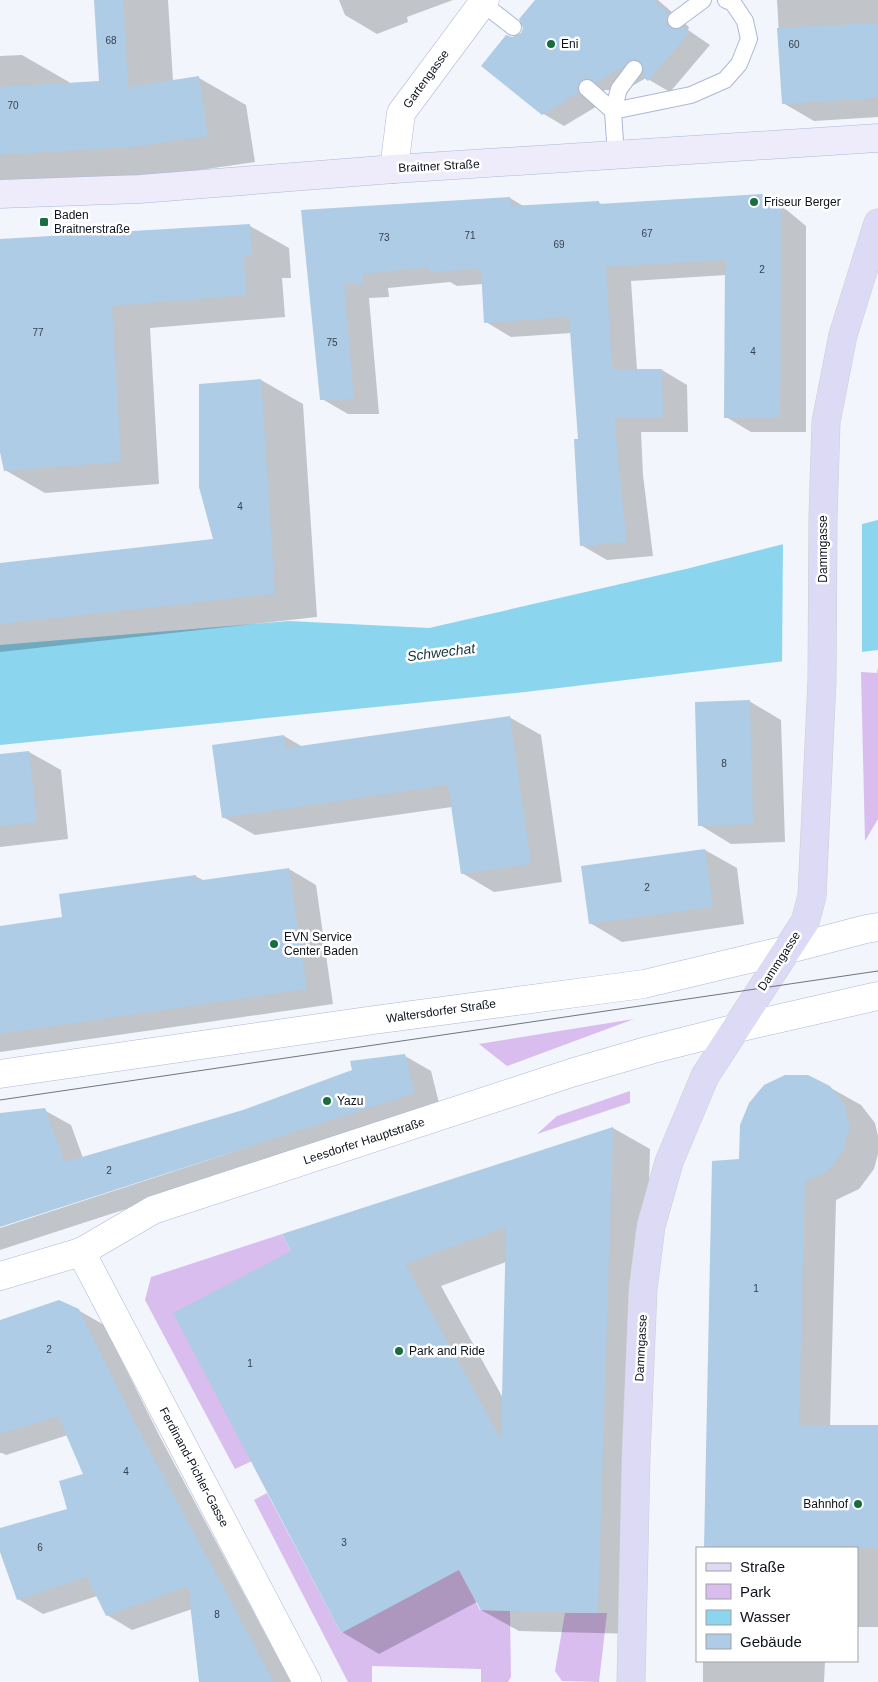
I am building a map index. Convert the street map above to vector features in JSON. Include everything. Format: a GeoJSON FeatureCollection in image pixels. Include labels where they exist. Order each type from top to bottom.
{"type":"FeatureCollection","features":[{"type":"Feature","properties":{"kind":"main road","name":"Braitner Straße"},"geometry":{"type":"LineString","coordinates":[[0,194],[140,189],[394,169],[878,138]]}},
{"type":"Feature","properties":{"kind":"main road","name":"Dammgasse"},"geometry":{"type":"LineString","coordinates":[[631,1682],[636,1456],[643,1298],[652,1226],[668,1162],[705,1076],[805,922],[812,896],[822,680],[823,517],[826,422],[843,335],[878,223]]}},
{"type":"Feature","properties":{"kind":"street","name":"Gartengasse"},"geometry":{"type":"LineString","coordinates":[[394,169],[401,113],[482,1]]}},
{"type":"Feature","properties":{"kind":"street","name":"Waltersdorfer Straße"},"geometry":{"type":"LineString","coordinates":[[0,1074],[384,1018],[644,984],[866,929],[878,928]]}},
{"type":"Feature","properties":{"kind":"street"},"geometry":{"type":"LineString","coordinates":[[737,1028],[878,996]]}},
{"type":"Feature","properties":{"kind":"street","name":"Leesdorfer Hauptstraße"},"geometry":{"type":"LineString","coordinates":[[0,1276],[81,1252],[153,1210],[571,1073],[650,1050],[737,1028]]}},
{"type":"Feature","properties":{"kind":"street","name":"Ferdinand-Pichler-Gasse"},"geometry":{"type":"LineString","coordinates":[[81,1252],[307,1682]]}},
{"type":"Feature","properties":{"kind":"lane"},"geometry":{"type":"LineString","coordinates":[[676,20],[703,0]]}},
{"type":"Feature","properties":{"kind":"lane"},"geometry":{"type":"LineString","coordinates":[[614,110],[691,95],[725,80],[739,64],[749,39],[745,21],[733,3],[726,0]]}},
{"type":"Feature","properties":{"kind":"lane"},"geometry":{"type":"LineString","coordinates":[[482,1],[513,27]]}},
{"type":"Feature","properties":{"kind":"lane"},"geometry":{"type":"LineString","coordinates":[[616,156],[614,110],[619,90],[634,69]]}},
{"type":"Feature","properties":{"kind":"lane"},"geometry":{"type":"LineString","coordinates":[[587,88],[614,110]]}},
{"type":"Feature","properties":{"kind":"green space"},"geometry":{"type":"Polygon","coordinates":[[[878,667],[878,819],[865,841],[861,672],[877,673],[878,667]]]}},
{"type":"Feature","properties":{"kind":"green space"},"geometry":{"type":"Polygon","coordinates":[[[634,1019],[507,1066],[479,1044],[634,1019]]]}},
{"type":"Feature","properties":{"kind":"green space"},"geometry":{"type":"Polygon","coordinates":[[[630,1091],[630,1103],[537,1134],[557,1116],[630,1091]]]}},
{"type":"Feature","properties":{"kind":"green space"},"geometry":{"type":"Polygon","coordinates":[[[282,1234],[480,1610],[510,1611],[511,1677],[508,1682],[481,1682],[481,1669],[372,1666],[372,1682],[348,1682],[254,1500],[267,1493],[341,1633],[420,1591],[252,1272],[252,1461],[235,1469],[145,1300],[151,1277],[282,1234]]]}},
{"type":"Feature","properties":{"kind":"green space"},"geometry":{"type":"Polygon","coordinates":[[[565,1613],[607,1613],[599,1682],[562,1681],[555,1671],[565,1613]]]}},
{"type":"Feature","properties":{"kind":"water","name":"Schwechat"},"geometry":{"type":"Polygon","coordinates":[[[878,520],[878,650],[525,692],[0,745],[0,645],[289,621],[429,628],[686,569],[878,520]]]}},
{"type":"Feature","properties":{"kind":"pier"},"geometry":{"type":"Polygon","coordinates":[[[862,522],[862,655],[782,664],[783,542],[862,522]]]}},
{"type":"Feature","properties":{"kind":"building"},"geometry":{"type":"Polygon","coordinates":[[[94,0],[123,0],[128,87],[199,76],[208,136],[131,147],[0,155],[0,87],[99,81],[94,0]]]}},
{"type":"Feature","properties":{"kind":"building","name":"Eni"},"geometry":{"type":"Polygon","coordinates":[[[535,0],[653,0],[669,14],[666,21],[668,26],[677,30],[684,27],[690,32],[648,81],[642,76],[644,70],[640,61],[636,59],[631,60],[596,83],[589,78],[583,79],[577,86],[578,93],[542,115],[481,66],[506,35],[512,37],[521,33],[523,28],[519,19],[535,0]]]}},
{"type":"Feature","properties":{"kind":"building"},"geometry":{"type":"Polygon","coordinates":[[[878,23],[878,98],[782,104],[777,28],[878,23]]]}},
{"type":"Feature","properties":{"kind":"building"},"geometry":{"type":"Polygon","coordinates":[[[762,194],[781,210],[780,418],[724,418],[725,260],[606,267],[612,369],[662,369],[663,418],[615,418],[627,542],[580,546],[574,439],[578,439],[569,317],[484,323],[481,269],[430,272],[430,267],[363,274],[363,283],[344,284],[354,399],[320,400],[301,210],[510,197],[511,206],[599,201],[599,204],[762,194]]]}},
{"type":"Feature","properties":{"kind":"building"},"geometry":{"type":"Polygon","coordinates":[[[250,224],[252,256],[244,256],[246,295],[112,306],[121,462],[4,471],[0,452],[0,239],[250,224]]]}},
{"type":"Feature","properties":{"kind":"building"},"geometry":{"type":"Polygon","coordinates":[[[261,379],[275,594],[0,624],[0,563],[213,539],[199,487],[199,384],[261,379]]]}},
{"type":"Feature","properties":{"kind":"building"},"geometry":{"type":"Polygon","coordinates":[[[750,700],[753,824],[698,826],[695,702],[750,700]]]}},
{"type":"Feature","properties":{"kind":"building"},"geometry":{"type":"Polygon","coordinates":[[[510,716],[531,864],[461,874],[448,785],[222,818],[212,745],[284,735],[286,748],[510,716]]]}},
{"type":"Feature","properties":{"kind":"building"},"geometry":{"type":"Polygon","coordinates":[[[29,751],[37,822],[0,826],[0,754],[29,751]]]}},
{"type":"Feature","properties":{"kind":"building"},"geometry":{"type":"Polygon","coordinates":[[[705,849],[713,907],[589,924],[581,866],[705,849]]]}},
{"type":"Feature","properties":{"kind":"building"},"geometry":{"type":"Polygon","coordinates":[[[289,868],[307,989],[0,1034],[0,926],[62,917],[59,894],[196,875],[196,881],[289,868]]]}},
{"type":"Feature","properties":{"kind":"building"},"geometry":{"type":"Polygon","coordinates":[[[405,1054],[415,1093],[0,1227],[0,1113],[45,1108],[65,1162],[243,1110],[352,1070],[350,1061],[405,1054]]]}},
{"type":"Feature","properties":{"kind":"building"},"geometry":{"type":"Polygon","coordinates":[[[785,1075],[808,1075],[830,1086],[844,1104],[850,1128],[843,1151],[828,1171],[805,1182],[799,1425],[878,1425],[878,1548],[704,1547],[712,1161],[739,1159],[740,1125],[749,1103],[764,1085],[785,1075]]]}},
{"type":"Feature","properties":{"kind":"building","name":"Park and Ride"},"geometry":{"type":"Polygon","coordinates":[[[613,1127],[598,1613],[481,1610],[459,1570],[341,1633],[173,1313],[291,1251],[282,1234],[613,1127]],[[506,1227],[405,1264],[501,1439],[506,1227]]]}},
{"type":"Feature","properties":{"kind":"building"},"geometry":{"type":"Polygon","coordinates":[[[59,1300],[79,1309],[134,1421],[274,1682],[199,1682],[188,1586],[106,1616],[87,1577],[17,1600],[0,1552],[0,1528],[67,1509],[59,1481],[83,1474],[58,1416],[0,1434],[0,1320],[59,1300]]]}},
{"type":"Feature","properties":{"kind":"tram line"},"geometry":{"type":"LineString","coordinates":[[0,1100],[878,971]]}},
{"type":"Feature","properties":{"kind":"place","name":"Eni"},"geometry":{"type":"Point","coordinates":[551,44]}},
{"type":"Feature","properties":{"kind":"place","name":"Friseur Berger"},"geometry":{"type":"Point","coordinates":[754,202]}},
{"type":"Feature","properties":{"kind":"place","name":"Baden Braitnerstraße"},"geometry":{"type":"Point","coordinates":[44,222]}},
{"type":"Feature","properties":{"kind":"place","name":"EVN Service Center Baden"},"geometry":{"type":"Point","coordinates":[274,944]}},
{"type":"Feature","properties":{"kind":"place","name":"Yazu"},"geometry":{"type":"Point","coordinates":[327,1101]}},
{"type":"Feature","properties":{"kind":"place","name":"Park and Ride"},"geometry":{"type":"Point","coordinates":[399,1351]}},
{"type":"Feature","properties":{"kind":"place","name":"Bahnhof"},"geometry":{"type":"Point","coordinates":[858,1504]}}]}
